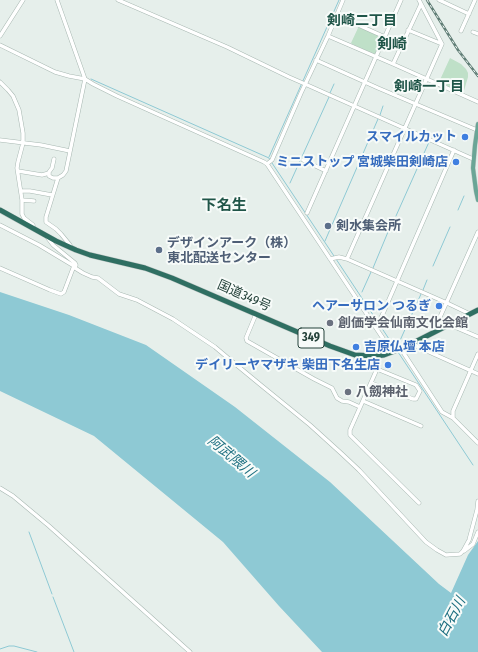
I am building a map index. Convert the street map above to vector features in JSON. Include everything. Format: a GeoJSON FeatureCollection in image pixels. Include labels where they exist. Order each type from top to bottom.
{"type":"FeatureCollection","features":[{"type":"Feature","properties":{"kind":"highway","name":"国道349号"},"geometry":{"type":"LineString","coordinates":[[0,210],[71,248],[90,255],[162,274],[349,353],[365,356],[384,355],[396,351],[478,310]]}},
{"type":"Feature","properties":{"kind":"main road"},"geometry":{"type":"LineString","coordinates":[[478,124],[473,168],[478,200]]}},
{"type":"Feature","properties":{"kind":"street"},"geometry":{"type":"LineString","coordinates":[[0,36],[23,0]]}},
{"type":"Feature","properties":{"kind":"street"},"geometry":{"type":"LineString","coordinates":[[49,173],[49,176],[58,178],[66,171],[85,79],[57,0]]}},
{"type":"Feature","properties":{"kind":"street"},"geometry":{"type":"LineString","coordinates":[[118,0],[227,47],[289,77],[474,159]]}},
{"type":"Feature","properties":{"kind":"street"},"geometry":{"type":"LineString","coordinates":[[267,164],[272,160],[304,83],[328,36],[343,0]]}},
{"type":"Feature","properties":{"kind":"street"},"geometry":{"type":"LineString","coordinates":[[307,213],[401,0]]}},
{"type":"Feature","properties":{"kind":"street"},"geometry":{"type":"LineString","coordinates":[[439,0],[469,14]]}},
{"type":"Feature","properties":{"kind":"street"},"geometry":{"type":"LineString","coordinates":[[461,30],[475,0]]}},
{"type":"Feature","properties":{"kind":"street"},"geometry":{"type":"LineString","coordinates":[[393,64],[420,2]]}},
{"type":"Feature","properties":{"kind":"street"},"geometry":{"type":"LineString","coordinates":[[420,2],[442,44]]}},
{"type":"Feature","properties":{"kind":"street"},"geometry":{"type":"LineString","coordinates":[[336,15],[385,37]]}},
{"type":"Feature","properties":{"kind":"street"},"geometry":{"type":"LineString","coordinates":[[408,30],[442,44]]}},
{"type":"Feature","properties":{"kind":"street"},"geometry":{"type":"LineString","coordinates":[[473,32],[478,34]]}},
{"type":"Feature","properties":{"kind":"street"},"geometry":{"type":"LineString","coordinates":[[328,36],[478,102]]}},
{"type":"Feature","properties":{"kind":"street"},"geometry":{"type":"LineString","coordinates":[[347,259],[442,44]]}},
{"type":"Feature","properties":{"kind":"street"},"geometry":{"type":"LineString","coordinates":[[0,45],[60,74],[85,79],[117,96],[267,164],[330,259],[442,412],[453,418],[478,443]]}},
{"type":"Feature","properties":{"kind":"street"},"geometry":{"type":"LineString","coordinates":[[316,60],[477,130]]}},
{"type":"Feature","properties":{"kind":"street"},"geometry":{"type":"LineString","coordinates":[[0,82],[13,96],[20,110],[23,143],[18,162],[18,171],[23,216],[33,225],[33,228]]}},
{"type":"Feature","properties":{"kind":"street"},"geometry":{"type":"LineString","coordinates":[[0,140],[41,145],[70,151]]}},
{"type":"Feature","properties":{"kind":"street"},"geometry":{"type":"LineString","coordinates":[[381,318],[454,150]]}},
{"type":"Feature","properties":{"kind":"street"},"geometry":{"type":"LineString","coordinates":[[18,171],[42,175],[49,173],[54,159]]}},
{"type":"Feature","properties":{"kind":"street"},"geometry":{"type":"LineString","coordinates":[[303,160],[326,171]]}},
{"type":"Feature","properties":{"kind":"street"},"geometry":{"type":"LineString","coordinates":[[58,178],[52,195],[46,222],[61,234],[71,248]]}},
{"type":"Feature","properties":{"kind":"street"},"geometry":{"type":"LineString","coordinates":[[21,191],[52,195]]}},
{"type":"Feature","properties":{"kind":"street"},"geometry":{"type":"LineString","coordinates":[[22,200],[34,201]]}},
{"type":"Feature","properties":{"kind":"street"},"geometry":{"type":"LineString","coordinates":[[0,225],[39,244],[74,265]]}},
{"type":"Feature","properties":{"kind":"street"},"geometry":{"type":"LineString","coordinates":[[435,332],[436,326],[478,232]]}},
{"type":"Feature","properties":{"kind":"street"},"geometry":{"type":"LineString","coordinates":[[46,234],[53,245],[83,273],[92,278],[98,278],[119,294],[137,300],[173,319],[215,347],[306,421],[359,470],[426,542],[437,550],[446,555],[460,554],[473,544],[478,532]]}},
{"type":"Feature","properties":{"kind":"street"},"geometry":{"type":"LineString","coordinates":[[330,259],[337,257],[347,259],[470,314]]}},
{"type":"Feature","properties":{"kind":"street"},"geometry":{"type":"LineString","coordinates":[[0,268],[62,294],[74,265]]}},
{"type":"Feature","properties":{"kind":"street"},"geometry":{"type":"LineString","coordinates":[[256,314],[246,338],[247,341],[332,388],[337,398],[342,401],[349,402],[360,407]]}},
{"type":"Feature","properties":{"kind":"street"},"geometry":{"type":"LineString","coordinates":[[450,324],[478,338]]}},
{"type":"Feature","properties":{"kind":"street"},"geometry":{"type":"LineString","coordinates":[[412,343],[478,374]]}},
{"type":"Feature","properties":{"kind":"street"},"geometry":{"type":"LineString","coordinates":[[453,418],[453,411],[478,354]]}},
{"type":"Feature","properties":{"kind":"street"},"geometry":{"type":"LineString","coordinates":[[375,356],[377,369],[350,430],[351,437],[419,503]]}},
{"type":"Feature","properties":{"kind":"street"},"geometry":{"type":"LineString","coordinates":[[371,383],[413,399],[416,399],[420,391],[416,385],[377,369]]}},
{"type":"Feature","properties":{"kind":"street"},"geometry":{"type":"LineString","coordinates":[[363,401],[421,426]]}},
{"type":"Feature","properties":{"kind":"street"},"geometry":{"type":"LineString","coordinates":[[0,488],[13,496],[49,526],[190,652]]}},
{"type":"Feature","properties":{"kind":"street"},"geometry":{"type":"LineString","coordinates":[[460,554],[469,540],[478,501]]}},
{"type":"Feature","properties":{"kind":"green space"},"geometry":{"type":"Polygon","coordinates":[[[360,27],[382,36],[383,39],[377,53],[374,54],[351,43],[358,28],[360,27]]]}},
{"type":"Feature","properties":{"kind":"green space"},"geometry":{"type":"Polygon","coordinates":[[[450,58],[461,64],[468,73],[463,94],[439,82],[450,58]]]}},
{"type":"Feature","properties":{"kind":"water"},"geometry":{"type":"Polygon","coordinates":[[[0,292],[69,315],[146,345],[235,407],[330,482],[439,584],[451,593],[468,555],[478,541],[478,652],[322,652],[223,542],[94,436],[0,391],[0,292]]]}},
{"type":"Feature","properties":{"kind":"waterway"},"geometry":{"type":"LineString","coordinates":[[269,157],[339,0]]}},
{"type":"Feature","properties":{"kind":"waterway"},"geometry":{"type":"LineString","coordinates":[[91,79],[269,158],[270,160]]}},
{"type":"Feature","properties":{"kind":"waterway"},"geometry":{"type":"LineString","coordinates":[[330,93],[334,84]]}},
{"type":"Feature","properties":{"kind":"waterway"},"geometry":{"type":"LineString","coordinates":[[290,183],[329,97]]}},
{"type":"Feature","properties":{"kind":"waterway"},"geometry":{"type":"LineString","coordinates":[[380,115],[383,106]]}},
{"type":"Feature","properties":{"kind":"waterway"},"geometry":{"type":"LineString","coordinates":[[325,241],[378,119]]}},
{"type":"Feature","properties":{"kind":"waterway"},"geometry":{"type":"LineString","coordinates":[[396,216],[429,142]]}},
{"type":"Feature","properties":{"kind":"waterway"},"geometry":{"type":"LineString","coordinates":[[272,163],[334,256]]}},
{"type":"Feature","properties":{"kind":"waterway"},"geometry":{"type":"LineString","coordinates":[[458,210],[464,196]]}},
{"type":"Feature","properties":{"kind":"waterway"},"geometry":{"type":"LineString","coordinates":[[373,268],[393,220]]}},
{"type":"Feature","properties":{"kind":"waterway"},"geometry":{"type":"LineString","coordinates":[[433,266],[450,227]]}},
{"type":"Feature","properties":{"kind":"waterway"},"geometry":{"type":"LineString","coordinates":[[336,259],[395,348]]}},
{"type":"Feature","properties":{"kind":"waterway"},"geometry":{"type":"LineString","coordinates":[[362,292],[371,272]]}},
{"type":"Feature","properties":{"kind":"waterway"},"geometry":{"type":"LineString","coordinates":[[423,290],[427,280]]}},
{"type":"Feature","properties":{"kind":"waterway"},"geometry":{"type":"LineString","coordinates":[[398,345],[421,294]]}},
{"type":"Feature","properties":{"kind":"waterway"},"geometry":{"type":"LineString","coordinates":[[398,352],[473,465]]}},
{"type":"Feature","properties":{"kind":"waterway"},"geometry":{"type":"LineString","coordinates":[[29,532],[52,594]]}},
{"type":"Feature","properties":{"kind":"waterway"},"geometry":{"type":"LineString","coordinates":[[53,597],[74,652]]}},
{"type":"Feature","properties":{"kind":"waterway"},"geometry":{"type":"LineString","coordinates":[[0,649],[14,646],[37,652]]}},
{"type":"Feature","properties":{"kind":"railway"},"geometry":{"type":"LineString","coordinates":[[427,0],[458,50],[478,76]]}},
{"type":"Feature","properties":{"kind":"place","name":"スマイルカット"},"geometry":{"type":"Point","coordinates":[465,137]}},
{"type":"Feature","properties":{"kind":"place","name":"ミニストップ 宮城柴田剣崎店"},"geometry":{"type":"Point","coordinates":[456,162]}},
{"type":"Feature","properties":{"kind":"place","name":"剣水集会所"},"geometry":{"type":"Point","coordinates":[328,226]}},
{"type":"Feature","properties":{"kind":"place","name":"デザインアーク（株） 東北配送センター"},"geometry":{"type":"Point","coordinates":[159,250]}},
{"type":"Feature","properties":{"kind":"place","name":"ヘアーサロン つるぎ"},"geometry":{"type":"Point","coordinates":[439,306]}},
{"type":"Feature","properties":{"kind":"place","name":"創価学会仙南文化会館"},"geometry":{"type":"Point","coordinates":[330,323]}},
{"type":"Feature","properties":{"kind":"place","name":"吉原仏壇 本店"},"geometry":{"type":"Point","coordinates":[356,347]}},
{"type":"Feature","properties":{"kind":"place","name":"デイリーヤマザキ 柴田下名生店"},"geometry":{"type":"Point","coordinates":[388,365]}},
{"type":"Feature","properties":{"kind":"place","name":"八劔神社"},"geometry":{"type":"Point","coordinates":[348,392]}},
{"type":"Feature","properties":{"kind":"district","name":"剣崎二丁目"},"geometry":{"type":"Point","coordinates":[362,21]}},
{"type":"Feature","properties":{"kind":"district","name":"剣崎"},"geometry":{"type":"Point","coordinates":[392,45]}},
{"type":"Feature","properties":{"kind":"district","name":"剣崎一丁目"},"geometry":{"type":"Point","coordinates":[429,87]}},
{"type":"Feature","properties":{"kind":"district","name":"下名生"},"geometry":{"type":"Point","coordinates":[224,206]}},
{"type":"Feature","properties":{"kind":"water label","name":"阿武隈川"},"geometry":{"type":"Point","coordinates":[231,457]}},
{"type":"Feature","properties":{"kind":"water label","name":"白石川"},"geometry":{"type":"Point","coordinates":[452,617]}}]}
